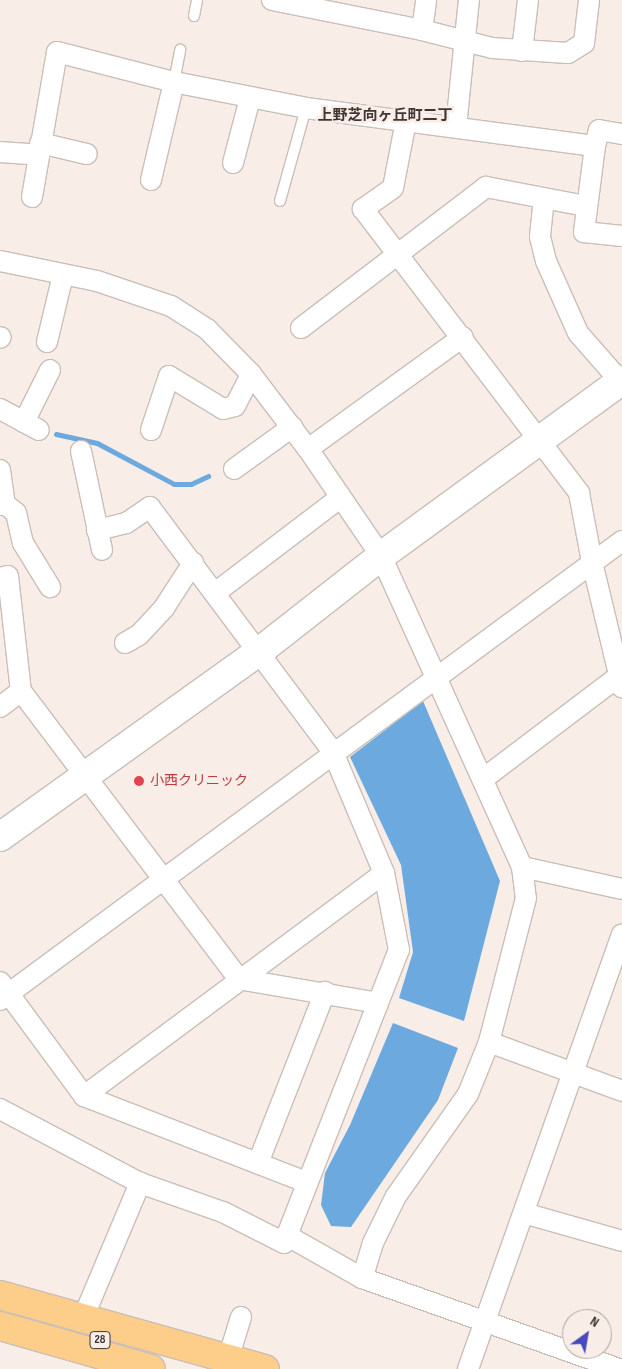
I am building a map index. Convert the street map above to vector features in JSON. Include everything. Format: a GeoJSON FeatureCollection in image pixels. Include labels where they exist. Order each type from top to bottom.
{"type":"FeatureCollection","features":[{"type":"Feature","properties":{"kind":"main road"},"geometry":{"type":"LineString","coordinates":[[0,1295],[265,1369]]}},
{"type":"Feature","properties":{"kind":"main road","name":"28"},"geometry":{"type":"LineString","coordinates":[[0,1312],[201,1369]]}},
{"type":"Feature","properties":{"kind":"main road","name":"28"},"geometry":{"type":"LineString","coordinates":[[0,1326],[151,1369]]}},
{"type":"Feature","properties":{"kind":"main road"},"geometry":{"type":"LineString","coordinates":[[0,1345],[86,1369]]}},
{"type":"Feature","properties":{"kind":"street"},"geometry":{"type":"LineString","coordinates":[[280,0],[348,8],[492,48],[568,53],[584,43],[589,0]]}},
{"type":"Feature","properties":{"kind":"street"},"geometry":{"type":"LineString","coordinates":[[422,30],[426,0]]}},
{"type":"Feature","properties":{"kind":"street"},"geometry":{"type":"LineString","coordinates":[[456,127],[463,40],[469,0]]}},
{"type":"Feature","properties":{"kind":"street"},"geometry":{"type":"LineString","coordinates":[[522,51],[528,0]]}},
{"type":"Feature","properties":{"kind":"street"},"geometry":{"type":"LineString","coordinates":[[32,197],[57,52],[174,82],[306,108],[594,146]]}},
{"type":"Feature","properties":{"kind":"street"},"geometry":{"type":"LineString","coordinates":[[150,180],[174,82]]}},
{"type":"Feature","properties":{"kind":"street"},"geometry":{"type":"LineString","coordinates":[[233,163],[250,98]]}},
{"type":"Feature","properties":{"kind":"street"},"geometry":{"type":"LineString","coordinates":[[406,121],[393,188],[363,209],[463,337],[537,440],[579,493],[592,562],[620,682],[483,779]]}},
{"type":"Feature","properties":{"kind":"street"},"geometry":{"type":"LineString","coordinates":[[622,134],[599,130],[594,146],[584,232],[622,236]]}},
{"type":"Feature","properties":{"kind":"street"},"geometry":{"type":"LineString","coordinates":[[0,152],[39,149],[86,154]]}},
{"type":"Feature","properties":{"kind":"street"},"geometry":{"type":"LineString","coordinates":[[301,328],[486,187],[586,206]]}},
{"type":"Feature","properties":{"kind":"street"},"geometry":{"type":"LineString","coordinates":[[0,837],[260,651],[381,556],[537,440],[621,381],[578,333],[546,261],[540,237],[544,198]]}},
{"type":"Feature","properties":{"kind":"street"},"geometry":{"type":"LineString","coordinates":[[0,260],[62,275],[97,281],[171,306],[207,329],[251,374],[308,449],[381,556],[522,867],[526,898],[489,1042],[468,1094],[396,1196],[373,1243],[362,1278]]}},
{"type":"Feature","properties":{"kind":"street"},"geometry":{"type":"LineString","coordinates":[[48,342],[62,275]]}},
{"type":"Feature","properties":{"kind":"street"},"geometry":{"type":"LineString","coordinates":[[308,449],[463,337]]}},
{"type":"Feature","properties":{"kind":"street"},"geometry":{"type":"LineString","coordinates":[[0,409],[32,426],[50,370]]}},
{"type":"Feature","properties":{"kind":"street"},"geometry":{"type":"LineString","coordinates":[[151,430],[169,376],[223,409],[235,406],[251,374]]}},
{"type":"Feature","properties":{"kind":"street"},"geometry":{"type":"LineString","coordinates":[[234,469],[292,427]]}},
{"type":"Feature","properties":{"kind":"street"},"geometry":{"type":"LineString","coordinates":[[81,451],[102,550]]}},
{"type":"Feature","properties":{"kind":"street"},"geometry":{"type":"LineString","coordinates":[[0,470],[2,505],[16,513],[23,543],[50,587]]}},
{"type":"Feature","properties":{"kind":"street"},"geometry":{"type":"LineString","coordinates":[[215,592],[338,493]]}},
{"type":"Feature","properties":{"kind":"street"},"geometry":{"type":"LineString","coordinates":[[98,530],[126,523],[150,507],[260,651],[333,752],[384,873],[399,950],[285,1239]]}},
{"type":"Feature","properties":{"kind":"street"},"geometry":{"type":"LineString","coordinates":[[306,1182],[84,1096],[3,992],[162,879],[436,675],[622,540]]}},
{"type":"Feature","properties":{"kind":"street"},"geometry":{"type":"LineString","coordinates":[[125,643],[139,635],[164,608],[193,564]]}},
{"type":"Feature","properties":{"kind":"street"},"geometry":{"type":"LineString","coordinates":[[37,566],[4,577],[7,650],[21,692],[239,980],[324,992],[378,1003]]}},
{"type":"Feature","properties":{"kind":"street"},"geometry":{"type":"LineString","coordinates":[[0,707],[21,692]]}},
{"type":"Feature","properties":{"kind":"street"},"geometry":{"type":"LineString","coordinates":[[522,867],[622,889]]}},
{"type":"Feature","properties":{"kind":"street"},"geometry":{"type":"LineString","coordinates":[[84,1096],[384,873]]}},
{"type":"Feature","properties":{"kind":"street"},"geometry":{"type":"LineString","coordinates":[[468,1369],[574,1073],[614,986],[622,934]]}},
{"type":"Feature","properties":{"kind":"street"},"geometry":{"type":"LineString","coordinates":[[258,1163],[324,992]]}},
{"type":"Feature","properties":{"kind":"street"},"geometry":{"type":"LineString","coordinates":[[489,1042],[622,1091]]}},
{"type":"Feature","properties":{"kind":"street"},"geometry":{"type":"LineString","coordinates":[[0,1109],[140,1183],[223,1212],[285,1239],[362,1278],[485,1323],[620,1369]]}},
{"type":"Feature","properties":{"kind":"street"},"geometry":{"type":"LineString","coordinates":[[83,1318],[140,1183]]}},
{"type":"Feature","properties":{"kind":"street"},"geometry":{"type":"LineString","coordinates":[[524,1212],[622,1241]]}},
{"type":"Feature","properties":{"kind":"street"},"geometry":{"type":"LineString","coordinates":[[228,1359],[241,1317]]}},
{"type":"Feature","properties":{"kind":"lane"},"geometry":{"type":"LineString","coordinates":[[194,16],[197,0]]}},
{"type":"Feature","properties":{"kind":"lane"},"geometry":{"type":"LineString","coordinates":[[174,82],[180,50]]}},
{"type":"Feature","properties":{"kind":"lane"},"geometry":{"type":"LineString","coordinates":[[280,201],[306,108]]}},
{"type":"Feature","properties":{"kind":"lane"},"geometry":{"type":"LineString","coordinates":[[274,536],[338,493]]}},
{"type":"Feature","properties":{"kind":"water"},"geometry":{"type":"Polygon","coordinates":[[[423,701],[500,881],[464,1021],[399,998],[413,952],[401,865],[350,757],[423,701]]]}},
{"type":"Feature","properties":{"kind":"water"},"geometry":{"type":"Polygon","coordinates":[[[393,1023],[458,1048],[438,1100],[351,1227],[331,1226],[321,1205],[325,1173],[350,1125],[393,1023]]]}},
{"type":"Feature","properties":{"kind":"waterway"},"geometry":{"type":"LineString","coordinates":[[56,434],[97,443],[174,484],[191,484],[208,476]]}},
{"type":"Feature","properties":{"kind":"place","name":"小西クリニック"},"geometry":{"type":"Point","coordinates":[139,781]}},
{"type":"Feature","properties":{"kind":"district","name":"上野芝向ヶ丘町二丁"},"geometry":{"type":"Point","coordinates":[385,116]}}]}
